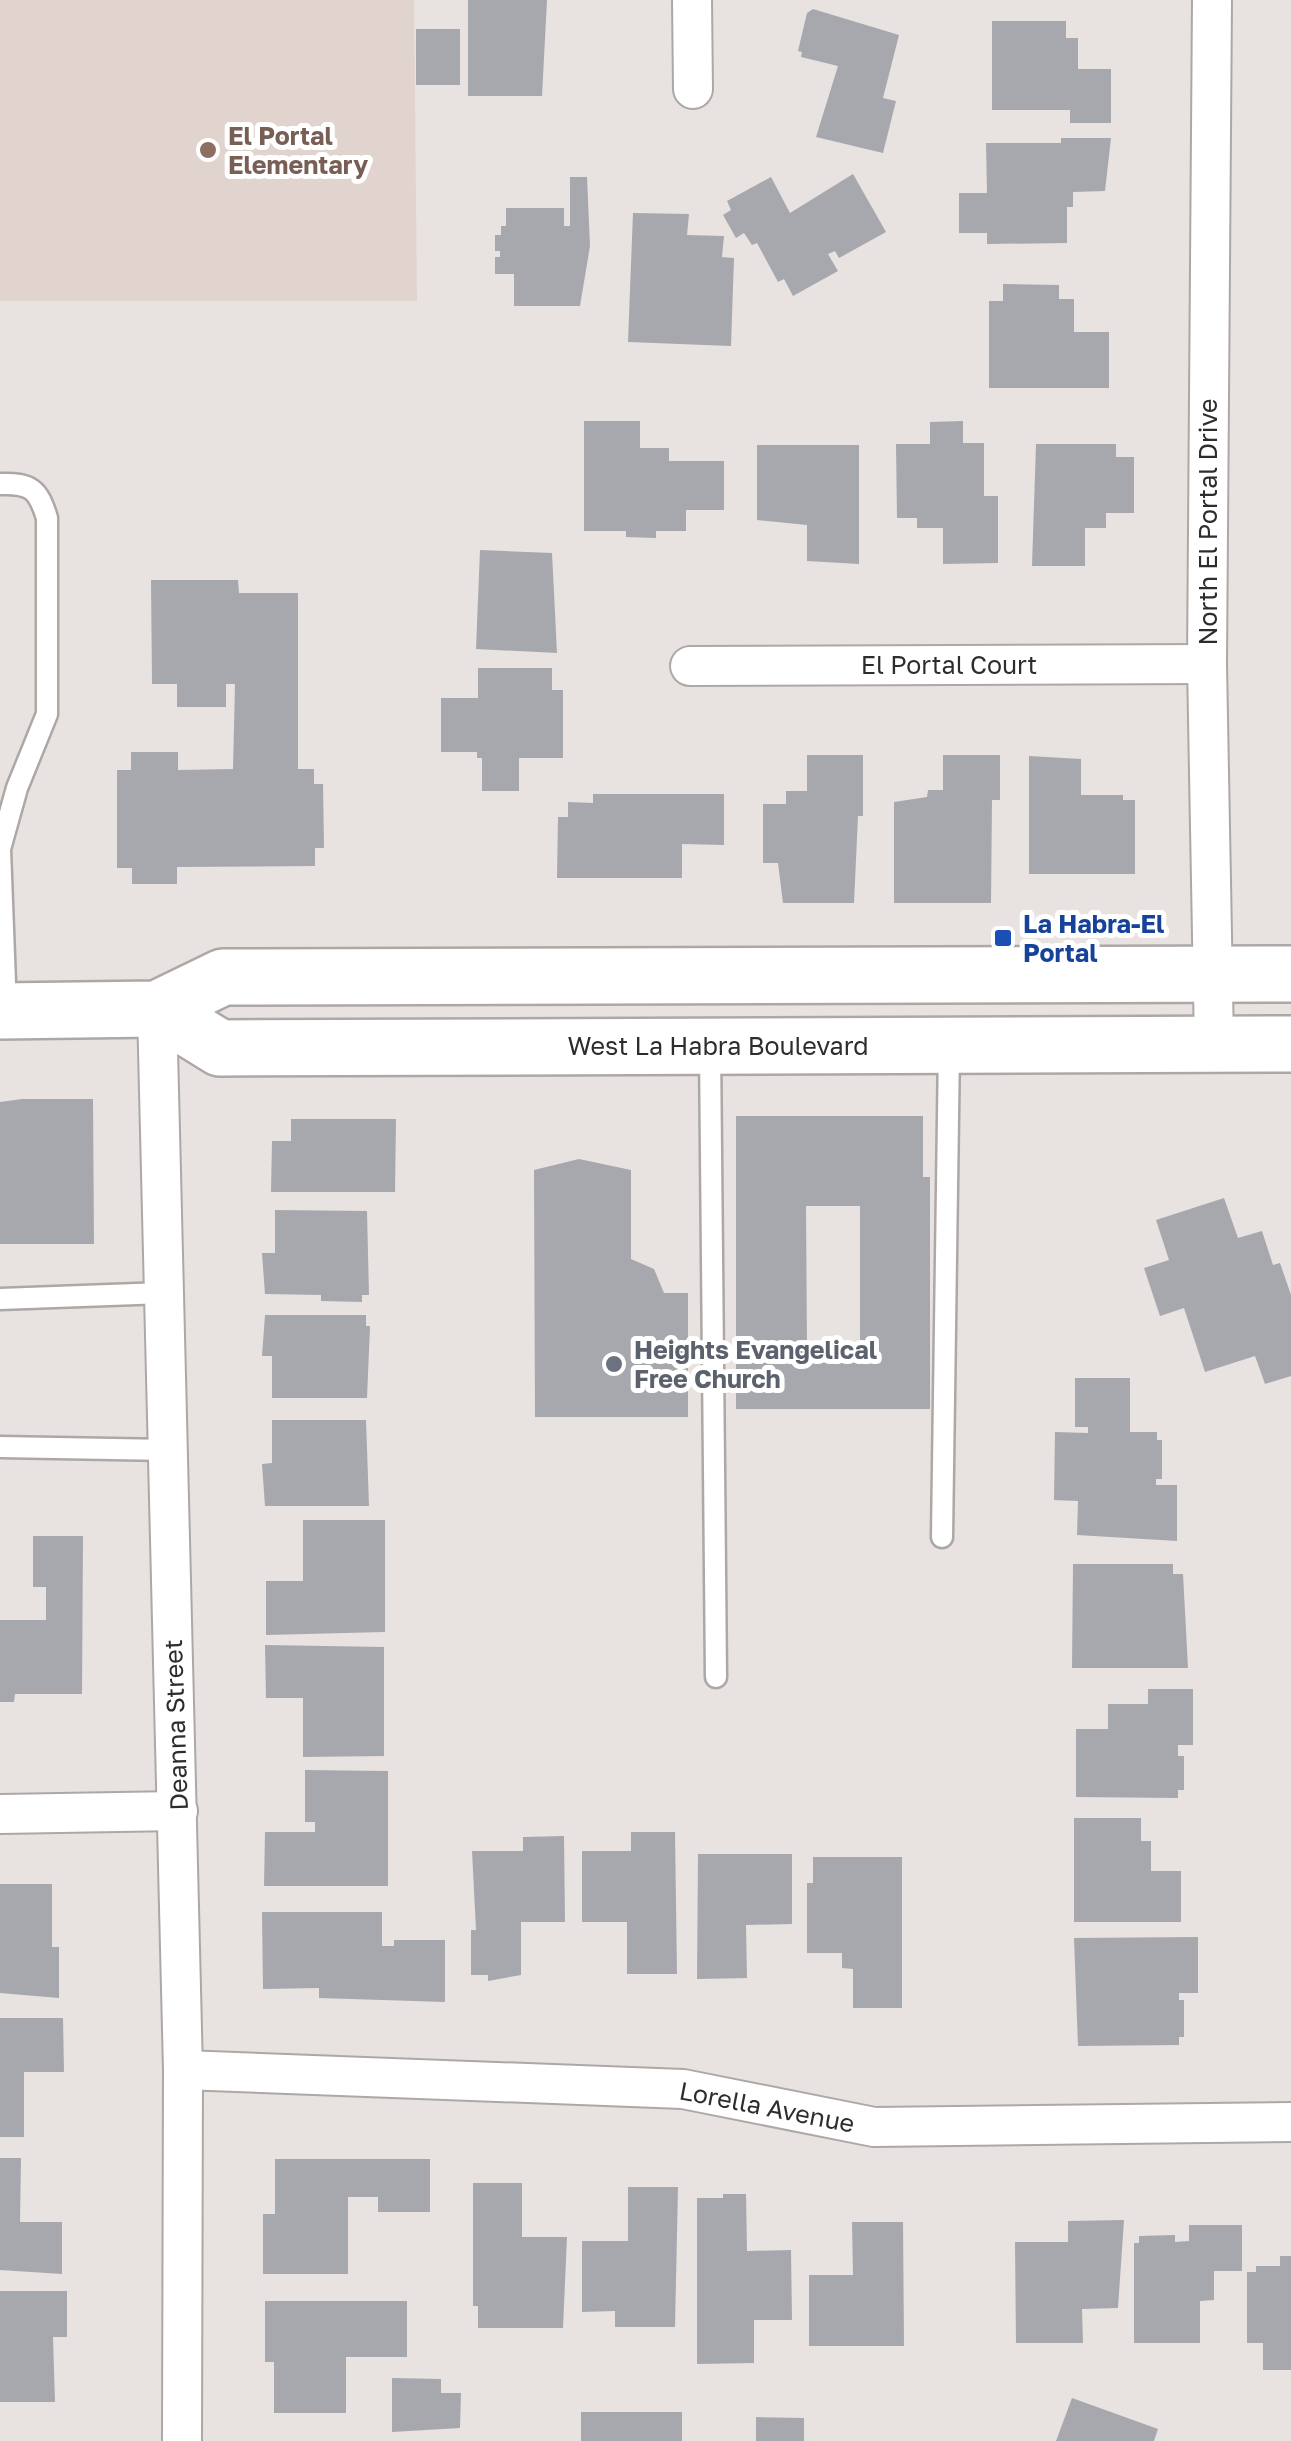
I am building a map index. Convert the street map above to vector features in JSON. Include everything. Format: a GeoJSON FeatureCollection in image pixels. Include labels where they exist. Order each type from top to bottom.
{"type":"FeatureCollection","features":[{"type":"Feature","properties":{"kind":"main road"},"geometry":{"type":"LineString","coordinates":[[3,1011],[156,1010],[222,977],[1291,974]]}},
{"type":"Feature","properties":{"kind":"main road","name":"West La Habra Boulevard"},"geometry":{"type":"LineString","coordinates":[[156,1010],[220,1048],[1291,1044]]}},
{"type":"Feature","properties":{"kind":"street"},"geometry":{"type":"LineString","coordinates":[[692,0],[693,89]]}},
{"type":"Feature","properties":{"kind":"street","name":"North El Portal Drive"},"geometry":{"type":"LineString","coordinates":[[1212,0],[1207,664],[1214,1044]]}},
{"type":"Feature","properties":{"kind":"street","name":"El Portal Court"},"geometry":{"type":"LineString","coordinates":[[690,666],[1207,664]]}},
{"type":"Feature","properties":{"kind":"street","name":"Deanna Street"},"geometry":{"type":"LineString","coordinates":[[156,1010],[183,2070],[182,2441]]}},
{"type":"Feature","properties":{"kind":"street"},"geometry":{"type":"LineString","coordinates":[[0,1814],[178,1811]]}},
{"type":"Feature","properties":{"kind":"street","name":"Lorella Avenue"},"geometry":{"type":"LineString","coordinates":[[183,2070],[683,2089],[874,2128],[1291,2122]]}},
{"type":"Feature","properties":{"kind":"lane"},"geometry":{"type":"LineString","coordinates":[[0,484],[26,483],[40,494],[47,518],[47,714],[17,788],[0,848],[3,1011]]}},
{"type":"Feature","properties":{"kind":"lane"},"geometry":{"type":"LineString","coordinates":[[942,1537],[948,1045]]}},
{"type":"Feature","properties":{"kind":"lane"},"geometry":{"type":"LineString","coordinates":[[710,1046],[716,1677]]}},
{"type":"Feature","properties":{"kind":"lane"},"geometry":{"type":"LineString","coordinates":[[0,1298],[164,1293]]}},
{"type":"Feature","properties":{"kind":"lane"},"geometry":{"type":"LineString","coordinates":[[0,1447],[168,1450]]}},
{"type":"Feature","properties":{"kind":"shaded area","name":"El Portal Elementary"},"geometry":{"type":"Polygon","coordinates":[[[0,0],[414,0],[417,301],[0,301],[0,0]]]}},
{"type":"Feature","properties":{"kind":"building"},"geometry":{"type":"Polygon","coordinates":[[[468,0],[547,0],[542,96],[468,96],[468,0]]]}},
{"type":"Feature","properties":{"kind":"building"},"geometry":{"type":"Polygon","coordinates":[[[813,9],[899,35],[883,98],[896,101],[883,153],[816,137],[838,66],[801,57],[802,52],[798,51],[807,13],[813,9]]]}},
{"type":"Feature","properties":{"kind":"building"},"geometry":{"type":"Polygon","coordinates":[[[992,21],[1066,21],[1066,38],[1078,38],[1078,69],[1111,69],[1111,123],[1070,123],[1070,110],[992,110],[992,21]]]}},
{"type":"Feature","properties":{"kind":"building"},"geometry":{"type":"Polygon","coordinates":[[[416,29],[460,29],[460,85],[416,85],[416,29]]]}},
{"type":"Feature","properties":{"kind":"building"},"geometry":{"type":"Polygon","coordinates":[[[1061,138],[1111,138],[1105,191],[1073,192],[1073,207],[1067,207],[1067,243],[987,244],[987,233],[959,233],[959,193],[987,193],[986,143],[1061,143],[1061,138]]]}},
{"type":"Feature","properties":{"kind":"building"},"geometry":{"type":"Polygon","coordinates":[[[853,174],[886,232],[839,258],[835,251],[828,254],[838,271],[793,296],[784,279],[778,282],[757,243],[752,245],[744,233],[736,238],[723,215],[731,210],[727,201],[771,177],[790,213],[853,174]]]}},
{"type":"Feature","properties":{"kind":"building"},"geometry":{"type":"Polygon","coordinates":[[[570,177],[587,177],[590,246],[580,306],[514,306],[514,274],[495,274],[495,257],[500,257],[500,251],[495,251],[495,235],[501,235],[501,226],[506,226],[506,208],[564,208],[564,226],[570,226],[570,177]]]}},
{"type":"Feature","properties":{"kind":"building"},"geometry":{"type":"Polygon","coordinates":[[[633,213],[689,214],[687,235],[724,236],[722,257],[734,258],[731,346],[628,342],[633,213]]]}},
{"type":"Feature","properties":{"kind":"building"},"geometry":{"type":"Polygon","coordinates":[[[1003,284],[1059,285],[1059,299],[1074,299],[1074,332],[1109,332],[1109,388],[989,388],[989,301],[1003,301],[1003,284]]]}},
{"type":"Feature","properties":{"kind":"building"},"geometry":{"type":"Polygon","coordinates":[[[584,421],[640,421],[640,448],[669,448],[669,461],[724,461],[724,510],[686,510],[686,531],[656,531],[656,538],[626,537],[626,531],[584,531],[584,421]]]}},
{"type":"Feature","properties":{"kind":"building"},"geometry":{"type":"Polygon","coordinates":[[[963,421],[963,443],[984,443],[984,496],[998,496],[998,563],[943,564],[943,528],[917,528],[917,518],[897,518],[896,444],[930,444],[930,422],[963,421]]]}},
{"type":"Feature","properties":{"kind":"building"},"geometry":{"type":"Polygon","coordinates":[[[1036,444],[1116,444],[1116,457],[1134,457],[1134,513],[1106,513],[1106,528],[1085,528],[1085,566],[1032,566],[1036,444]]]}},
{"type":"Feature","properties":{"kind":"building"},"geometry":{"type":"Polygon","coordinates":[[[757,445],[859,445],[859,564],[807,561],[807,525],[757,520],[757,445]]]}},
{"type":"Feature","properties":{"kind":"building"},"geometry":{"type":"Polygon","coordinates":[[[480,550],[552,553],[557,653],[476,649],[480,550]]]}},
{"type":"Feature","properties":{"kind":"building"},"geometry":{"type":"Polygon","coordinates":[[[151,580],[238,580],[239,593],[298,593],[298,769],[314,769],[314,784],[323,784],[324,848],[315,848],[315,866],[177,867],[177,884],[132,884],[132,868],[117,868],[117,770],[131,770],[131,752],[178,752],[178,770],[233,769],[235,684],[226,684],[226,707],[177,707],[177,684],[152,684],[151,580]]]}},
{"type":"Feature","properties":{"kind":"building"},"geometry":{"type":"Polygon","coordinates":[[[478,668],[552,668],[552,690],[563,690],[563,758],[519,758],[519,791],[482,791],[482,758],[477,758],[477,752],[441,752],[441,698],[478,698],[478,668]]]}},
{"type":"Feature","properties":{"kind":"building"},"geometry":{"type":"Polygon","coordinates":[[[807,755],[863,755],[863,816],[858,816],[854,903],[783,903],[778,863],[763,863],[763,804],[786,804],[786,791],[807,791],[807,755]]]}},
{"type":"Feature","properties":{"kind":"building"},"geometry":{"type":"Polygon","coordinates":[[[943,755],[1000,755],[1000,800],[992,800],[991,903],[894,903],[894,802],[927,797],[928,790],[943,790],[943,755]]]}},
{"type":"Feature","properties":{"kind":"building"},"geometry":{"type":"Polygon","coordinates":[[[1029,756],[1081,759],[1081,795],[1123,795],[1123,800],[1135,800],[1135,874],[1029,874],[1029,756]]]}},
{"type":"Feature","properties":{"kind":"building"},"geometry":{"type":"Polygon","coordinates":[[[593,794],[724,794],[724,845],[682,844],[682,878],[557,878],[558,817],[568,817],[568,802],[593,803],[593,794]]]}},
{"type":"Feature","properties":{"kind":"building"},"geometry":{"type":"Polygon","coordinates":[[[93,1099],[94,1244],[0,1244],[0,1102],[93,1099]]]}},
{"type":"Feature","properties":{"kind":"building"},"geometry":{"type":"Polygon","coordinates":[[[736,1116],[923,1116],[923,1177],[930,1177],[930,1409],[736,1409],[736,1116]],[[806,1206],[807,1349],[860,1348],[860,1206],[806,1206]]]}},
{"type":"Feature","properties":{"kind":"building"},"geometry":{"type":"Polygon","coordinates":[[[291,1119],[396,1119],[395,1192],[271,1192],[272,1141],[291,1141],[291,1119]]]}},
{"type":"Feature","properties":{"kind":"building"},"geometry":{"type":"Polygon","coordinates":[[[579,1159],[631,1170],[631,1259],[654,1269],[664,1293],[688,1293],[688,1417],[535,1417],[534,1170],[579,1159]]]}},
{"type":"Feature","properties":{"kind":"building"},"geometry":{"type":"Polygon","coordinates":[[[1224,1198],[1238,1238],[1262,1231],[1273,1265],[1280,1263],[1291,1295],[1291,1376],[1265,1384],[1255,1356],[1205,1372],[1184,1308],[1160,1316],[1144,1268],[1169,1260],[1156,1220],[1224,1198]]]}},
{"type":"Feature","properties":{"kind":"building"},"geometry":{"type":"Polygon","coordinates":[[[275,1210],[367,1211],[369,1295],[362,1295],[362,1302],[321,1301],[321,1295],[265,1294],[262,1253],[275,1253],[275,1210]]]}},
{"type":"Feature","properties":{"kind":"building"},"geometry":{"type":"Polygon","coordinates":[[[265,1315],[366,1315],[366,1326],[370,1326],[367,1398],[272,1398],[272,1356],[262,1356],[265,1315]]]}},
{"type":"Feature","properties":{"kind":"building"},"geometry":{"type":"Polygon","coordinates":[[[1075,1378],[1130,1378],[1130,1432],[1157,1432],[1157,1440],[1162,1440],[1162,1479],[1156,1479],[1156,1485],[1177,1485],[1177,1541],[1077,1535],[1078,1501],[1054,1500],[1055,1432],[1088,1433],[1088,1427],[1075,1427],[1075,1378]]]}},
{"type":"Feature","properties":{"kind":"building"},"geometry":{"type":"Polygon","coordinates":[[[272,1420],[366,1420],[369,1506],[265,1506],[262,1464],[272,1463],[272,1420]]]}},
{"type":"Feature","properties":{"kind":"building"},"geometry":{"type":"Polygon","coordinates":[[[303,1520],[385,1520],[385,1632],[266,1635],[266,1581],[303,1581],[303,1520]]]}},
{"type":"Feature","properties":{"kind":"building"},"geometry":{"type":"Polygon","coordinates":[[[33,1536],[83,1536],[82,1694],[15,1694],[14,1702],[0,1702],[0,1620],[46,1620],[46,1587],[33,1587],[33,1536]]]}},
{"type":"Feature","properties":{"kind":"building"},"geometry":{"type":"Polygon","coordinates":[[[1073,1564],[1173,1564],[1173,1574],[1183,1574],[1188,1668],[1072,1668],[1073,1564]]]}},
{"type":"Feature","properties":{"kind":"building"},"geometry":{"type":"Polygon","coordinates":[[[265,1645],[384,1647],[384,1756],[303,1757],[303,1698],[266,1698],[265,1645]]]}},
{"type":"Feature","properties":{"kind":"building"},"geometry":{"type":"Polygon","coordinates":[[[1148,1689],[1193,1689],[1193,1745],[1178,1745],[1178,1756],[1184,1756],[1184,1790],[1178,1790],[1178,1798],[1076,1797],[1076,1729],[1108,1729],[1108,1704],[1148,1704],[1148,1689]]]}},
{"type":"Feature","properties":{"kind":"building"},"geometry":{"type":"Polygon","coordinates":[[[305,1770],[388,1771],[388,1886],[264,1886],[265,1832],[315,1832],[315,1822],[305,1822],[305,1770]]]}},
{"type":"Feature","properties":{"kind":"building"},"geometry":{"type":"Polygon","coordinates":[[[1074,1818],[1141,1818],[1141,1841],[1151,1841],[1151,1871],[1181,1871],[1181,1922],[1074,1922],[1074,1818]]]}},
{"type":"Feature","properties":{"kind":"building"},"geometry":{"type":"Polygon","coordinates":[[[631,1832],[675,1832],[677,1974],[627,1974],[627,1922],[582,1922],[582,1851],[631,1851],[631,1832]]]}},
{"type":"Feature","properties":{"kind":"building"},"geometry":{"type":"Polygon","coordinates":[[[564,1836],[565,1922],[521,1922],[521,1975],[488,1981],[488,1975],[471,1975],[471,1930],[476,1930],[472,1851],[523,1851],[523,1837],[564,1836]]]}},
{"type":"Feature","properties":{"kind":"building"},"geometry":{"type":"Polygon","coordinates":[[[698,1854],[792,1854],[792,1924],[746,1925],[747,1978],[697,1979],[698,1854]]]}},
{"type":"Feature","properties":{"kind":"building"},"geometry":{"type":"Polygon","coordinates":[[[813,1857],[902,1857],[902,2008],[853,2008],[853,1969],[842,1968],[842,1953],[807,1953],[807,1883],[813,1883],[813,1857]]]}},
{"type":"Feature","properties":{"kind":"building"},"geometry":{"type":"Polygon","coordinates":[[[0,1884],[52,1884],[52,1947],[59,1947],[59,1998],[0,1993],[0,1884]]]}},
{"type":"Feature","properties":{"kind":"building"},"geometry":{"type":"Polygon","coordinates":[[[262,1912],[382,1912],[382,1946],[394,1946],[394,1940],[445,1940],[445,2002],[319,1998],[319,1988],[263,1989],[262,1912]]]}},
{"type":"Feature","properties":{"kind":"building"},"geometry":{"type":"Polygon","coordinates":[[[1198,1937],[1198,1993],[1179,1993],[1179,2000],[1184,2000],[1184,2037],[1179,2037],[1179,2045],[1078,2046],[1074,1938],[1198,1937]]]}},
{"type":"Feature","properties":{"kind":"building"},"geometry":{"type":"Polygon","coordinates":[[[0,2018],[63,2018],[64,2072],[24,2072],[24,2137],[0,2137],[0,2018]]]}},
{"type":"Feature","properties":{"kind":"building"},"geometry":{"type":"Polygon","coordinates":[[[0,2158],[21,2158],[20,2222],[62,2222],[62,2274],[0,2270],[0,2158]]]}},
{"type":"Feature","properties":{"kind":"building"},"geometry":{"type":"Polygon","coordinates":[[[275,2159],[430,2159],[430,2212],[378,2212],[378,2197],[348,2197],[348,2274],[263,2274],[263,2214],[275,2214],[275,2159]]]}},
{"type":"Feature","properties":{"kind":"building"},"geometry":{"type":"Polygon","coordinates":[[[473,2183],[522,2183],[522,2237],[567,2237],[563,2328],[478,2328],[478,2306],[473,2306],[473,2183]]]}},
{"type":"Feature","properties":{"kind":"building"},"geometry":{"type":"Polygon","coordinates":[[[628,2187],[678,2187],[675,2327],[615,2327],[615,2311],[582,2312],[582,2241],[628,2241],[628,2187]]]}},
{"type":"Feature","properties":{"kind":"building"},"geometry":{"type":"Polygon","coordinates":[[[723,2194],[746,2194],[747,2251],[791,2250],[792,2320],[754,2320],[754,2363],[697,2364],[697,2198],[723,2198],[723,2194]]]}},
{"type":"Feature","properties":{"kind":"building"},"geometry":{"type":"Polygon","coordinates":[[[1124,2220],[1118,2308],[1082,2309],[1083,2343],[1016,2343],[1015,2242],[1068,2242],[1068,2221],[1124,2220]]]}},
{"type":"Feature","properties":{"kind":"building"},"geometry":{"type":"Polygon","coordinates":[[[852,2222],[903,2222],[904,2346],[809,2346],[809,2275],[853,2275],[852,2222]]]}},
{"type":"Feature","properties":{"kind":"building"},"geometry":{"type":"Polygon","coordinates":[[[1189,2225],[1242,2225],[1242,2271],[1214,2271],[1214,2300],[1200,2301],[1200,2343],[1134,2343],[1134,2243],[1139,2243],[1139,2236],[1175,2235],[1175,2242],[1189,2241],[1189,2225]]]}},
{"type":"Feature","properties":{"kind":"building"},"geometry":{"type":"Polygon","coordinates":[[[1280,2256],[1291,2256],[1291,2370],[1263,2370],[1263,2343],[1247,2343],[1247,2272],[1256,2272],[1256,2266],[1280,2266],[1280,2256]]]}},
{"type":"Feature","properties":{"kind":"building"},"geometry":{"type":"Polygon","coordinates":[[[0,2291],[67,2291],[67,2337],[53,2337],[55,2402],[0,2402],[0,2291]]]}},
{"type":"Feature","properties":{"kind":"building"},"geometry":{"type":"Polygon","coordinates":[[[265,2301],[407,2301],[407,2357],[346,2357],[346,2413],[274,2413],[274,2362],[265,2362],[265,2301]]]}},
{"type":"Feature","properties":{"kind":"building"},"geometry":{"type":"Polygon","coordinates":[[[392,2378],[441,2379],[441,2393],[461,2393],[460,2428],[392,2432],[392,2378]]]}},
{"type":"Feature","properties":{"kind":"building"},"geometry":{"type":"Polygon","coordinates":[[[1072,2398],[1158,2429],[1154,2441],[1056,2441],[1072,2398]]]}},
{"type":"Feature","properties":{"kind":"building"},"geometry":{"type":"Polygon","coordinates":[[[581,2412],[682,2412],[682,2441],[581,2441],[581,2412]]]}},
{"type":"Feature","properties":{"kind":"building"},"geometry":{"type":"Polygon","coordinates":[[[756,2417],[804,2418],[804,2441],[756,2441],[756,2417]]]}},
{"type":"Feature","properties":{"kind":"place","name":"El Portal Elementary"},"geometry":{"type":"Point","coordinates":[208,150]}},
{"type":"Feature","properties":{"kind":"place","name":"La Habra-El Portal"},"geometry":{"type":"Point","coordinates":[1003,938]}},
{"type":"Feature","properties":{"kind":"place","name":"Heights Evangelical Free Church"},"geometry":{"type":"Point","coordinates":[614,1364]}}]}
